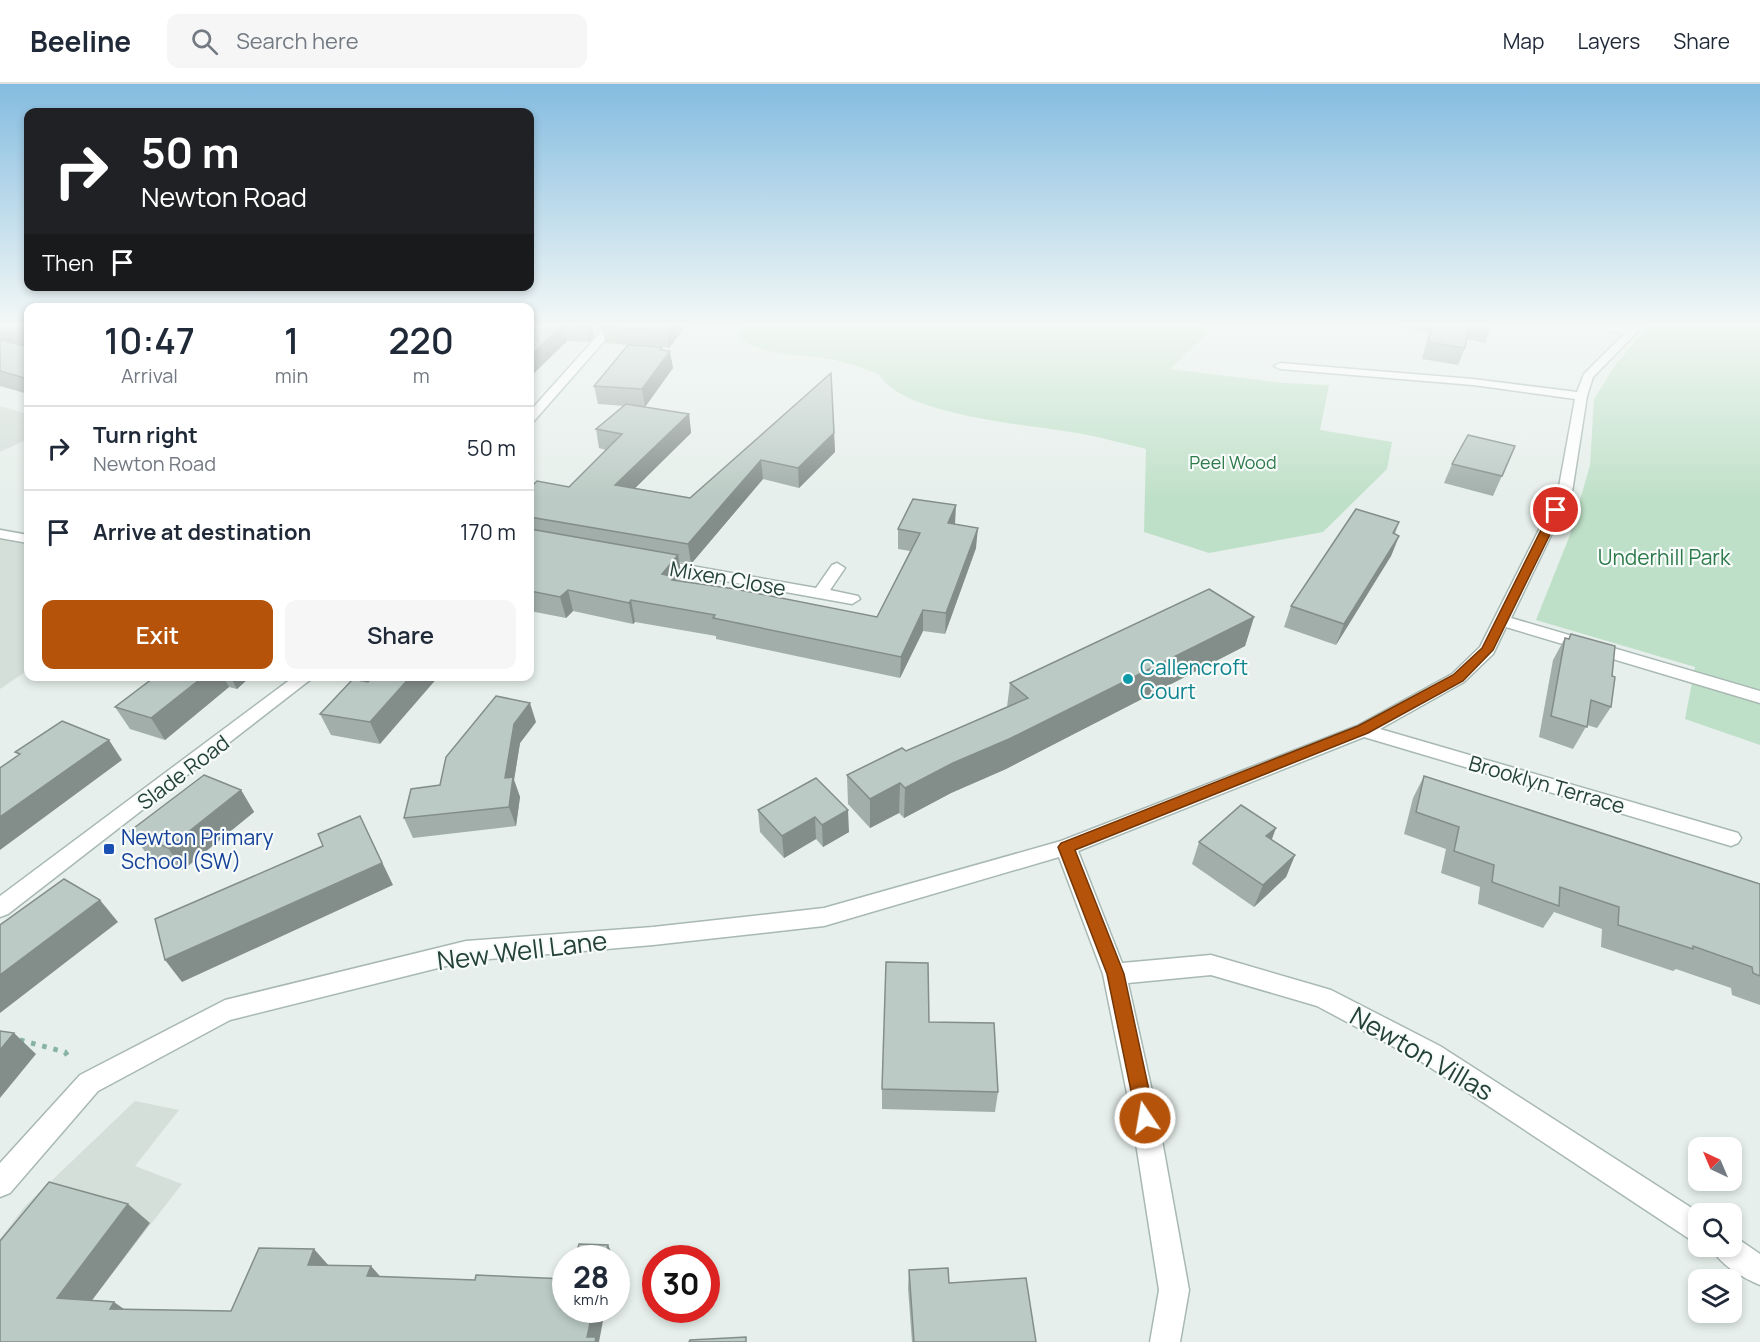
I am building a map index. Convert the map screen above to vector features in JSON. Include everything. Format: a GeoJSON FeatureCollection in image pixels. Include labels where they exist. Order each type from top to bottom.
{"type":"FeatureCollection","features":[{"type":"Feature","properties":{"kind":"street"},"geometry":{"type":"LineString","coordinates":[[534,413],[561,382]]}},
{"type":"Feature","properties":{"kind":"street"},"geometry":{"type":"LineString","coordinates":[[1469,382],[1581,396]]}},
{"type":"Feature","properties":{"kind":"street","name":"New Well Lane"},"geometry":{"type":"LineString","coordinates":[[0,1183],[89,1083],[225,1011],[466,951],[653,936],[824,917],[1066,847],[1363,730],[1458,678],[1487,650],[1565,492],[1581,396],[1586,382]]}},
{"type":"Feature","properties":{"kind":"street"},"geometry":{"type":"LineString","coordinates":[[0,534],[24,538]]}},
{"type":"Feature","properties":{"kind":"street","name":"Mixen Close"},"geometry":{"type":"LineString","coordinates":[[646,563],[852,599]]}},
{"type":"Feature","properties":{"kind":"street"},"geometry":{"type":"LineString","coordinates":[[820,594],[837,568]]}},
{"type":"Feature","properties":{"kind":"street"},"geometry":{"type":"LineString","coordinates":[[1502,621],[1760,697]]}},
{"type":"Feature","properties":{"kind":"street","name":"Slade Road"},"geometry":{"type":"LineString","coordinates":[[0,908],[300,681]]}},
{"type":"Feature","properties":{"kind":"street","name":"Brooklyn Terrace"},"geometry":{"type":"LineString","coordinates":[[1363,730],[1731,838]]}},
{"type":"Feature","properties":{"kind":"street"},"geometry":{"type":"LineString","coordinates":[[1066,847],[1116,974],[1145,1118],[1174,1290],[1165,1342]]}},
{"type":"Feature","properties":{"kind":"street","name":"Newton Villas"},"geometry":{"type":"LineString","coordinates":[[1116,974],[1211,965],[1323,997],[1431,1054],[1688,1221]]}},
{"type":"Feature","properties":{"kind":"street"},"geometry":{"type":"LineString","coordinates":[[1741,1257],[1760,1270]]}},
{"type":"Feature","properties":{"kind":"path"},"geometry":{"type":"LineString","coordinates":[[11,1037],[65,1052]]}},
{"type":"Feature","properties":{"kind":"shaded area"},"geometry":{"type":"Polygon","coordinates":[[[0,406],[24,413],[24,441],[0,452],[0,406]]]}},
{"type":"Feature","properties":{"kind":"shaded area"},"geometry":{"type":"Polygon","coordinates":[[[0,528],[24,532],[24,673],[0,689],[0,528]]]}},
{"type":"Feature","properties":{"kind":"shaded area"},"geometry":{"type":"Polygon","coordinates":[[[135,1101],[179,1110],[135,1166],[182,1184],[81,1314],[0,1342],[0,1239],[25,1206],[135,1101]]]}},
{"type":"Feature","properties":{"kind":"green space","name":"Peel Wood"},"geometry":{"type":"Polygon","coordinates":[[[886,382],[1273,382],[1329,385],[1320,430],[1392,442],[1387,469],[1323,532],[1209,553],[1144,532],[1146,449],[1083,434],[972,417],[942,410],[892,389],[886,382]]]}},
{"type":"Feature","properties":{"kind":"green space","name":"Underhill Park"},"geometry":{"type":"Polygon","coordinates":[[[1605,382],[1760,382],[1760,745],[1685,719],[1695,667],[1536,620],[1570,535],[1590,465],[1594,399],[1605,382]]]}},
{"type":"Feature","properties":{"kind":"building"},"geometry":{"type":"Polygon","coordinates":[[[598,382],[647,382],[642,389],[594,386],[598,382]]]}},
{"type":"Feature","properties":{"kind":"building"},"geometry":{"type":"Polygon","coordinates":[[[821,382],[831,382],[834,433],[798,468],[761,460],[688,544],[534,518],[534,484],[537,481],[569,487],[622,434],[596,429],[626,404],[689,414],[615,485],[690,498],[821,382]]]}},
{"type":"Feature","properties":{"kind":"building"},"geometry":{"type":"Polygon","coordinates":[[[1468,435],[1515,446],[1502,476],[1452,464],[1468,435]]]}},
{"type":"Feature","properties":{"kind":"building"},"geometry":{"type":"Polygon","coordinates":[[[913,499],[956,505],[948,523],[978,528],[946,613],[923,610],[901,657],[713,618],[715,615],[631,600],[629,603],[568,590],[560,597],[534,592],[534,530],[678,555],[662,574],[675,577],[672,580],[735,589],[877,617],[920,533],[898,529],[913,499]]]}},
{"type":"Feature","properties":{"kind":"building"},"geometry":{"type":"Polygon","coordinates":[[[1356,509],[1399,522],[1393,533],[1399,536],[1344,624],[1291,606],[1356,509]]]}},
{"type":"Feature","properties":{"kind":"building"},"geometry":{"type":"Polygon","coordinates":[[[1209,589],[1254,617],[905,788],[900,783],[870,799],[847,775],[902,748],[906,751],[1028,698],[1010,683],[1209,589]]]}},
{"type":"Feature","properties":{"kind":"building"},"geometry":{"type":"Polygon","coordinates":[[[1571,634],[1615,646],[1612,676],[1615,677],[1611,707],[1591,700],[1587,727],[1551,716],[1565,638],[1569,639],[1571,634]]]}},
{"type":"Feature","properties":{"kind":"building"},"geometry":{"type":"Polygon","coordinates":[[[149,681],[198,681],[151,718],[115,707],[149,681]]]}},
{"type":"Feature","properties":{"kind":"building"},"geometry":{"type":"Polygon","coordinates":[[[351,681],[407,681],[370,722],[320,714],[351,681]]]}},
{"type":"Feature","properties":{"kind":"building"},"geometry":{"type":"Polygon","coordinates":[[[496,696],[530,703],[514,724],[505,778],[513,777],[509,807],[404,818],[411,789],[440,785],[446,757],[496,696]]]}},
{"type":"Feature","properties":{"kind":"building"},"geometry":{"type":"Polygon","coordinates":[[[62,721],[109,740],[0,817],[0,768],[20,754],[15,752],[62,721]]]}},
{"type":"Feature","properties":{"kind":"building"},"geometry":{"type":"Polygon","coordinates":[[[204,775],[241,790],[168,848],[130,831],[204,775]]]}},
{"type":"Feature","properties":{"kind":"building"},"geometry":{"type":"Polygon","coordinates":[[[1424,776],[1760,884],[1760,976],[1753,973],[1752,967],[1693,946],[1693,949],[1618,925],[1619,907],[1560,887],[1559,906],[1492,882],[1494,865],[1454,851],[1459,827],[1416,812],[1424,776]]]}},
{"type":"Feature","properties":{"kind":"building"},"geometry":{"type":"Polygon","coordinates":[[[816,778],[848,810],[822,825],[815,817],[782,836],[758,810],[816,778]]]}},
{"type":"Feature","properties":{"kind":"building"},"geometry":{"type":"Polygon","coordinates":[[[1241,805],[1276,828],[1266,836],[1295,855],[1263,885],[1199,842],[1241,805]]]}},
{"type":"Feature","properties":{"kind":"building"},"geometry":{"type":"Polygon","coordinates":[[[360,816],[382,863],[165,960],[155,919],[323,846],[318,834],[360,816]]]}},
{"type":"Feature","properties":{"kind":"building"},"geometry":{"type":"Polygon","coordinates":[[[64,879],[100,900],[0,975],[0,925],[64,879]]]}},
{"type":"Feature","properties":{"kind":"building"},"geometry":{"type":"Polygon","coordinates":[[[886,962],[928,963],[929,1022],[994,1023],[998,1092],[882,1089],[886,962]]]}},
{"type":"Feature","properties":{"kind":"building"},"geometry":{"type":"Polygon","coordinates":[[[0,1031],[14,1033],[0,1050],[0,1031]]]}},
{"type":"Feature","properties":{"kind":"building"},"geometry":{"type":"Polygon","coordinates":[[[49,1182],[128,1204],[57,1298],[114,1302],[110,1309],[231,1311],[259,1248],[314,1249],[308,1265],[371,1266],[367,1276],[475,1280],[476,1275],[552,1278],[552,1323],[590,1323],[587,1337],[596,1337],[595,1342],[0,1342],[0,1241],[49,1182]]]}},
{"type":"Feature","properties":{"kind":"building"},"geometry":{"type":"Polygon","coordinates":[[[948,1268],[949,1283],[1026,1278],[1036,1342],[914,1342],[909,1270],[948,1268]]]}},
{"type":"Feature","properties":{"kind":"building"},"geometry":{"type":"Polygon","coordinates":[[[746,1337],[746,1342],[689,1342],[690,1340],[746,1337]]]}},
{"type":"Feature","properties":{"kind":"place","name":"Callencroft Court"},"geometry":{"type":"Point","coordinates":[1128,679]}},
{"type":"Feature","properties":{"kind":"place","name":"Newton Primary School (SW)"},"geometry":{"type":"Point","coordinates":[109,849]}},
{"type":"Feature","properties":{"kind":"route"},"geometry":{"type":"LineString","coordinates":[[1145,1118],[1116,974],[1066,847],[1363,730],[1458,678],[1487,650],[1556,510]]}}]}
